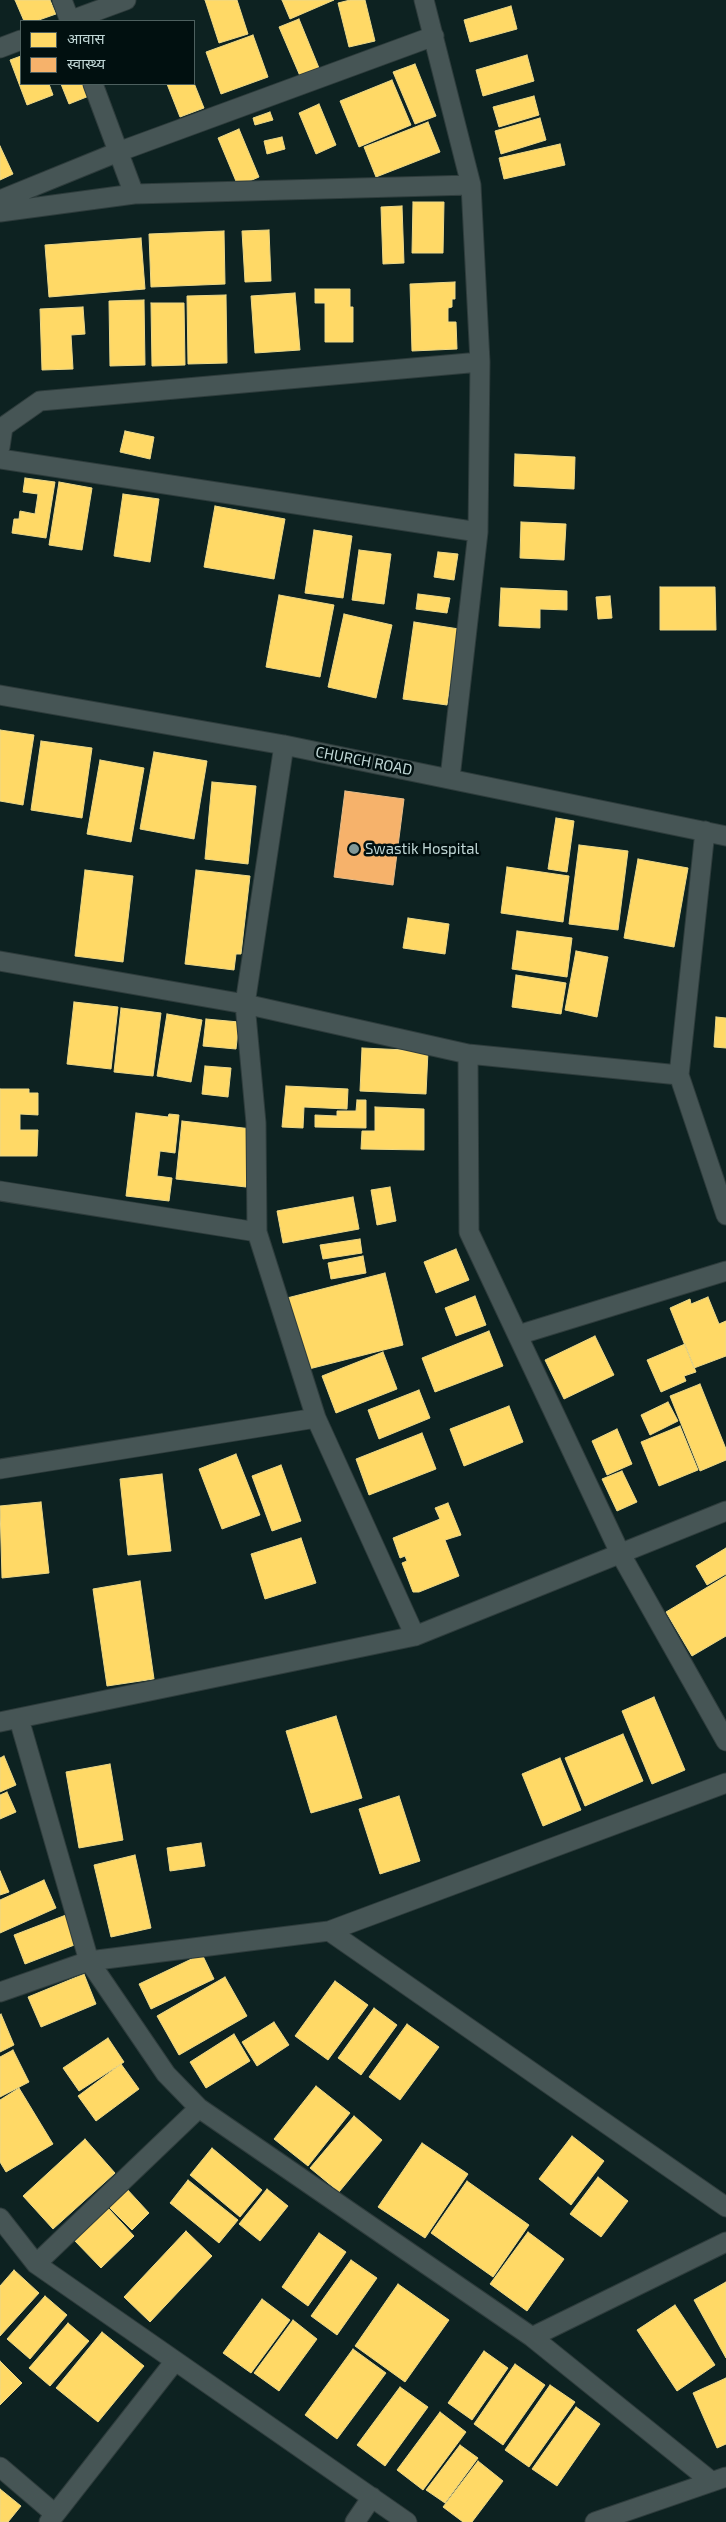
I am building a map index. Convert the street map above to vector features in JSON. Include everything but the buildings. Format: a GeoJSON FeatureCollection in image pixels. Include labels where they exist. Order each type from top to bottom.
{"type":"FeatureCollection","features":[{"type":"Feature","properties":{"kind":"street"},"geometry":{"type":"LineString","coordinates":[[62,0],[69,20]]}},
{"type":"Feature","properties":{"kind":"street"},"geometry":{"type":"LineString","coordinates":[[72,20],[126,0]]}},
{"type":"Feature","properties":{"kind":"street"},"geometry":{"type":"LineString","coordinates":[[424,0],[471,185],[480,362],[478,532],[450,778]]}},
{"type":"Feature","properties":{"kind":"street"},"geometry":{"type":"LineString","coordinates":[[0,200],[118,152],[434,36]]}},
{"type":"Feature","properties":{"kind":"street"},"geometry":{"type":"LineString","coordinates":[[0,48],[20,40]]}},
{"type":"Feature","properties":{"kind":"street"},"geometry":{"type":"LineString","coordinates":[[93,85],[134,194]]}},
{"type":"Feature","properties":{"kind":"street"},"geometry":{"type":"LineString","coordinates":[[0,212],[134,194],[471,185]]}},
{"type":"Feature","properties":{"kind":"street"},"geometry":{"type":"LineString","coordinates":[[0,447],[3,427],[40,401],[480,362]]}},
{"type":"Feature","properties":{"kind":"street"},"geometry":{"type":"LineString","coordinates":[[0,459],[478,532]]}},
{"type":"Feature","properties":{"kind":"street","name":"CHURCH ROAD"},"geometry":{"type":"LineString","coordinates":[[0,694],[284,745],[726,836]]}},
{"type":"Feature","properties":{"kind":"street"},"geometry":{"type":"LineString","coordinates":[[284,745],[245,1004],[256,1123],[257,1232],[316,1418],[415,1636]]}},
{"type":"Feature","properties":{"kind":"street"},"geometry":{"type":"LineString","coordinates":[[705,831],[679,1075],[726,1215]]}},
{"type":"Feature","properties":{"kind":"street"},"geometry":{"type":"LineString","coordinates":[[0,961],[245,1004],[468,1054],[679,1075]]}},
{"type":"Feature","properties":{"kind":"street"},"geometry":{"type":"LineString","coordinates":[[468,1054],[469,1232],[620,1553],[726,1741]]}},
{"type":"Feature","properties":{"kind":"street"},"geometry":{"type":"LineString","coordinates":[[0,1191],[257,1232]]}},
{"type":"Feature","properties":{"kind":"street"},"geometry":{"type":"LineString","coordinates":[[518,1335],[726,1271]]}},
{"type":"Feature","properties":{"kind":"street"},"geometry":{"type":"LineString","coordinates":[[0,1469],[316,1418]]}},
{"type":"Feature","properties":{"kind":"street"},"geometry":{"type":"LineString","coordinates":[[0,1722],[415,1636],[726,1511]]}},
{"type":"Feature","properties":{"kind":"street"},"geometry":{"type":"LineString","coordinates":[[19,1719],[89,1961],[166,2074],[199,2108],[532,2337],[719,2480]]}},
{"type":"Feature","properties":{"kind":"street"},"geometry":{"type":"LineString","coordinates":[[0,1992],[89,1961],[328,1930],[726,1783]]}},
{"type":"Feature","properties":{"kind":"street"},"geometry":{"type":"LineString","coordinates":[[328,1930],[726,2207]]}},
{"type":"Feature","properties":{"kind":"street"},"geometry":{"type":"LineString","coordinates":[[36,2264],[199,2108]]}},
{"type":"Feature","properties":{"kind":"street"},"geometry":{"type":"LineString","coordinates":[[0,2218],[36,2264],[407,2522]]}},
{"type":"Feature","properties":{"kind":"street"},"geometry":{"type":"LineString","coordinates":[[532,2337],[726,2242]]}},
{"type":"Feature","properties":{"kind":"street"},"geometry":{"type":"LineString","coordinates":[[0,2466],[52,2518],[175,2361]]}},
{"type":"Feature","properties":{"kind":"street"},"geometry":{"type":"LineString","coordinates":[[596,2522],[719,2480]]}},
{"type":"Feature","properties":{"kind":"street"},"geometry":{"type":"LineString","coordinates":[[355,2522],[372,2497]]}},
{"type":"Feature","properties":{"kind":"place","name":"Swastik Hospital"},"geometry":{"type":"Point","coordinates":[354,849]}}]}
